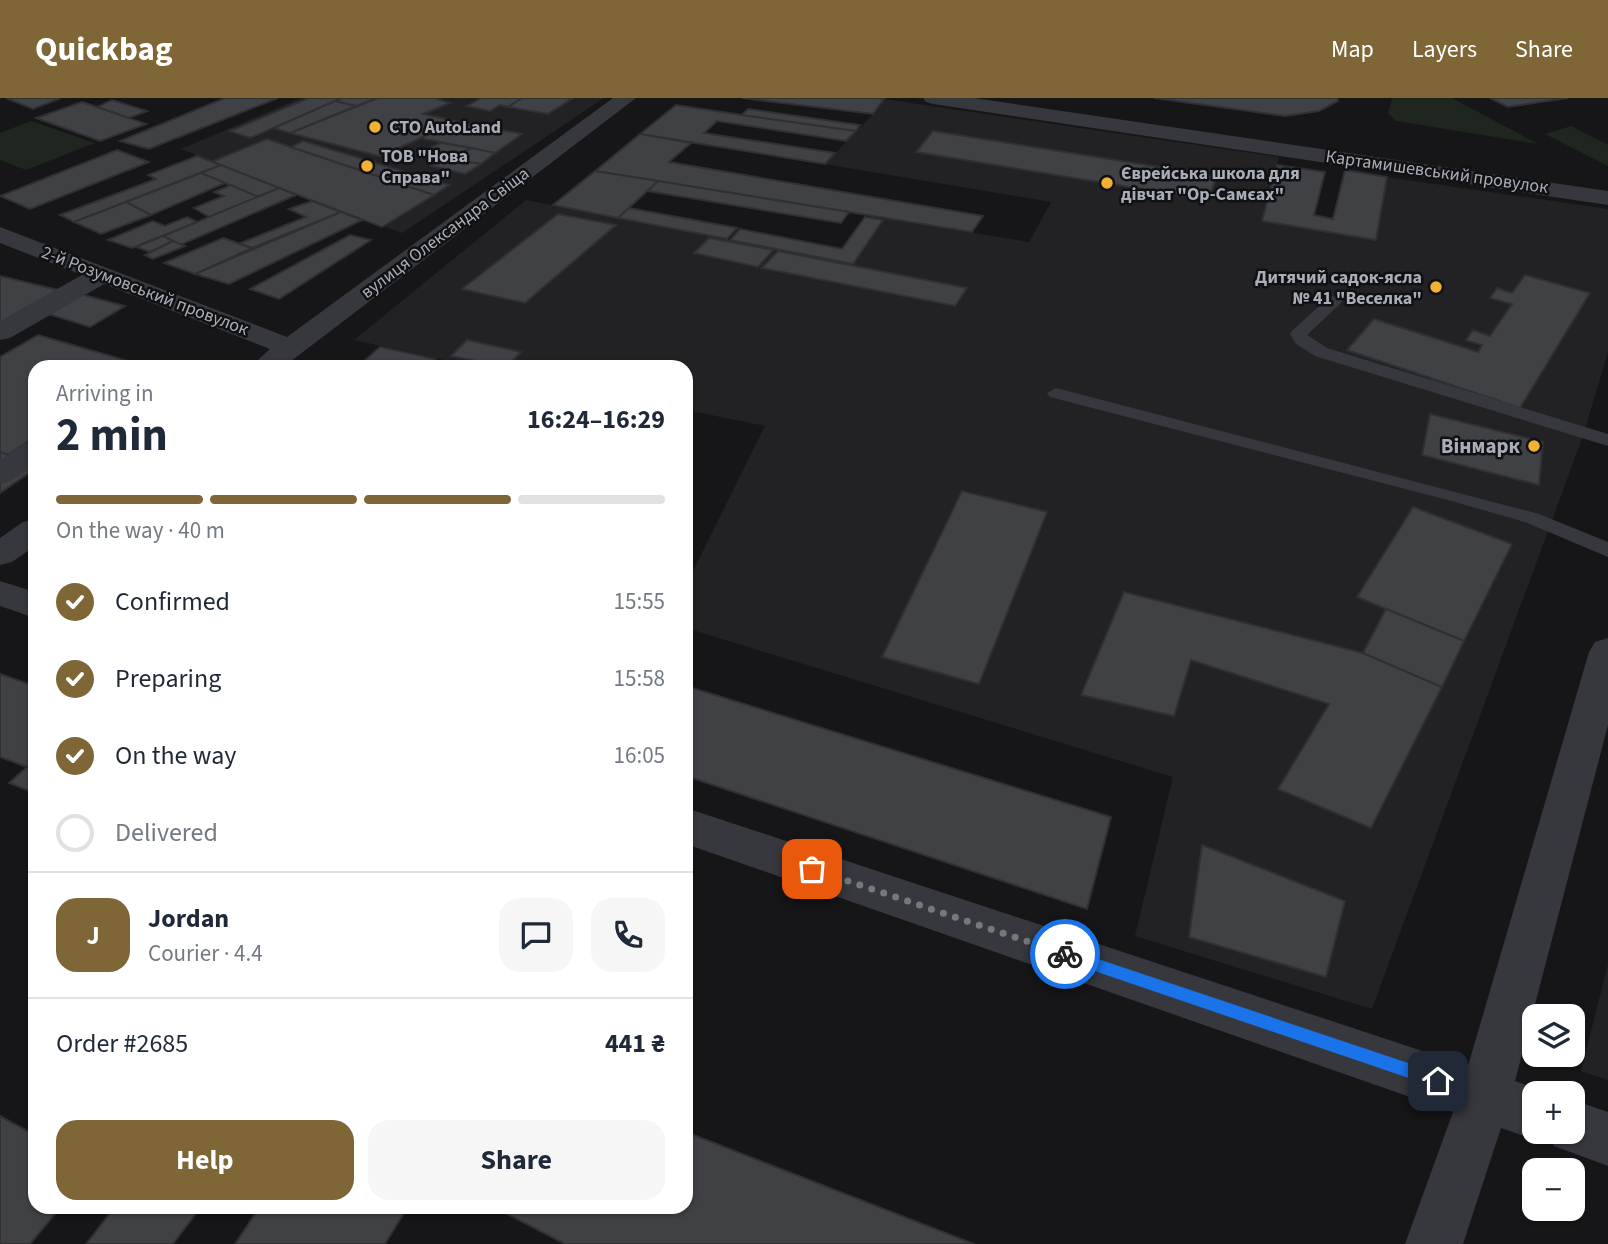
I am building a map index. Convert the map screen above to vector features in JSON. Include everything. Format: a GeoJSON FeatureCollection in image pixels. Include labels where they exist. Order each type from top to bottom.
{"type":"FeatureCollection","features":[{"type":"Feature","properties":{"kind":"street","name":"вулиця Олександра Свіща"},"geometry":{"type":"LineString","coordinates":[[274,360],[626,98]]}},
{"type":"Feature","properties":{"kind":"street","name":"Картамишевський провулок"},"geometry":{"type":"LineString","coordinates":[[933,98],[1608,198]]}},
{"type":"Feature","properties":{"kind":"street","name":"2-й Розумовський провулок"},"geometry":{"type":"LineString","coordinates":[[0,233],[291,348]]}},
{"type":"Feature","properties":{"kind":"street"},"geometry":{"type":"LineString","coordinates":[[0,332],[102,274]]}},
{"type":"Feature","properties":{"kind":"street"},"geometry":{"type":"LineString","coordinates":[[0,474],[28,456]]}},
{"type":"Feature","properties":{"kind":"street"},"geometry":{"type":"LineString","coordinates":[[0,554],[28,535]]}},
{"type":"Feature","properties":{"kind":"street"},"geometry":{"type":"LineString","coordinates":[[0,593],[28,603]]}},
{"type":"Feature","properties":{"kind":"street"},"geometry":{"type":"LineString","coordinates":[[1434,1244],[1485,1097],[1608,652]]}},
{"type":"Feature","properties":{"kind":"street"},"geometry":{"type":"LineString","coordinates":[[693,828],[1522,1110]]}},
{"type":"Feature","properties":{"kind":"street"},"geometry":{"type":"LineString","coordinates":[[1585,1131],[1608,1139]]}},
{"type":"Feature","properties":{"kind":"lane"},"geometry":{"type":"LineString","coordinates":[[1334,301],[1298,334],[1302,341],[1321,352],[1608,440]]}},
{"type":"Feature","properties":{"kind":"lane"},"geometry":{"type":"LineString","coordinates":[[1056,393],[1455,495],[1532,518],[1608,550]]}},
{"type":"Feature","properties":{"kind":"shaded area"},"geometry":{"type":"Polygon","coordinates":[[[301,98],[604,98],[402,233],[296,195],[181,149],[301,98]]]}},
{"type":"Feature","properties":{"kind":"shaded area"},"geometry":{"type":"Polygon","coordinates":[[[1392,98],[1452,98],[1538,144],[1396,121],[1388,113],[1392,98]]]}},
{"type":"Feature","properties":{"kind":"shaded area"},"geometry":{"type":"Polygon","coordinates":[[[884,99],[1279,157],[1263,221],[1375,240],[1387,177],[1608,209],[1608,352],[1583,436],[1372,1009],[1135,936],[1173,777],[693,630],[693,571],[765,426],[693,411],[693,360],[444,360],[354,340],[526,200],[853,264],[884,218],[1029,242],[1051,202],[825,164],[884,99]]]}},
{"type":"Feature","properties":{"kind":"shaded area"},"geometry":{"type":"Polygon","coordinates":[[[31,121],[95,143],[26,170],[0,160],[0,133],[31,121]]]}},
{"type":"Feature","properties":{"kind":"shaded area"},"geometry":{"type":"Polygon","coordinates":[[[1571,126],[1608,145],[1608,166],[1545,134],[1571,126]]]}},
{"type":"Feature","properties":{"kind":"shaded area"},"geometry":{"type":"Polygon","coordinates":[[[1608,964],[1608,1080],[1581,1071],[1582,1067],[1585,1067],[1585,1055],[1608,964]]]}},
{"type":"Feature","properties":{"kind":"building"},"geometry":{"type":"Polygon","coordinates":[[[6,98],[57,98],[59,99],[33,109],[6,98]]]}},
{"type":"Feature","properties":{"kind":"building"},"geometry":{"type":"Polygon","coordinates":[[[225,98],[278,98],[149,149],[120,141],[225,98]]]}},
{"type":"Feature","properties":{"kind":"building"},"geometry":{"type":"Polygon","coordinates":[[[309,98],[342,98],[250,138],[230,131],[309,98]]]}},
{"type":"Feature","properties":{"kind":"building"},"geometry":{"type":"Polygon","coordinates":[[[342,98],[378,98],[356,106],[335,101],[342,98]]]}},
{"type":"Feature","properties":{"kind":"building","name":"СТО AutoLand"},"geometry":{"type":"Polygon","coordinates":[[[378,98],[435,98],[450,103],[423,114],[460,122],[379,156],[290,133],[378,98]]]}},
{"type":"Feature","properties":{"kind":"building"},"geometry":{"type":"Polygon","coordinates":[[[481,98],[522,98],[508,107],[500,105],[490,111],[467,106],[481,98]]]}},
{"type":"Feature","properties":{"kind":"building"},"geometry":{"type":"Polygon","coordinates":[[[522,98],[573,98],[548,114],[508,107],[522,98]]]}},
{"type":"Feature","properties":{"kind":"building"},"geometry":{"type":"Polygon","coordinates":[[[742,98],[878,98],[884,99],[873,114],[742,98]]]}},
{"type":"Feature","properties":{"kind":"building"},"geometry":{"type":"Polygon","coordinates":[[[1154,98],[1337,98],[1338,101],[1319,111],[1285,116],[1154,98]]]}},
{"type":"Feature","properties":{"kind":"building"},"geometry":{"type":"Polygon","coordinates":[[[1490,98],[1568,98],[1508,107],[1490,98]]]}},
{"type":"Feature","properties":{"kind":"building"},"geometry":{"type":"Polygon","coordinates":[[[112,100],[147,111],[129,118],[97,107],[112,100]]]}},
{"type":"Feature","properties":{"kind":"building"},"geometry":{"type":"Polygon","coordinates":[[[335,101],[356,106],[290,133],[274,128],[335,101]]]}},
{"type":"Feature","properties":{"kind":"building"},"geometry":{"type":"Polygon","coordinates":[[[82,102],[146,124],[100,141],[36,118],[82,102]]]}},
{"type":"Feature","properties":{"kind":"building"},"geometry":{"type":"Polygon","coordinates":[[[676,105],[856,131],[846,141],[717,121],[704,133],[835,153],[825,164],[640,134],[676,105]]]}},
{"type":"Feature","properties":{"kind":"building"},"geometry":{"type":"Polygon","coordinates":[[[748,109],[860,125],[856,131],[742,115],[748,109]]]}},
{"type":"Feature","properties":{"kind":"building"},"geometry":{"type":"Polygon","coordinates":[[[460,122],[522,134],[495,153],[420,138],[460,122]]]}},
{"type":"Feature","properties":{"kind":"building"},"geometry":{"type":"Polygon","coordinates":[[[933,131],[1217,176],[1208,200],[916,152],[933,131]]]}},
{"type":"Feature","properties":{"kind":"building"},"geometry":{"type":"Polygon","coordinates":[[[640,134],[691,143],[669,162],[983,216],[972,232],[595,171],[640,134]]]}},
{"type":"Feature","properties":{"kind":"building"},"geometry":{"type":"Polygon","coordinates":[[[267,139],[434,195],[382,227],[211,162],[267,139]]]}},
{"type":"Feature","properties":{"kind":"building","name":"ТОВ \"Нова Справа\""},"geometry":{"type":"Polygon","coordinates":[[[303,141],[449,185],[434,195],[291,147],[303,141]]]}},
{"type":"Feature","properties":{"kind":"building"},"geometry":{"type":"Polygon","coordinates":[[[441,143],[471,148],[451,159],[419,152],[441,143]]]}},
{"type":"Feature","properties":{"kind":"building"},"geometry":{"type":"Polygon","coordinates":[[[471,148],[495,153],[481,164],[451,159],[471,148]]]}},
{"type":"Feature","properties":{"kind":"building"},"geometry":{"type":"Polygon","coordinates":[[[117,150],[149,162],[30,209],[0,196],[117,150]]]}},
{"type":"Feature","properties":{"kind":"building"},"geometry":{"type":"Polygon","coordinates":[[[197,156],[221,165],[74,222],[60,215],[156,179],[148,175],[197,156]]]}},
{"type":"Feature","properties":{"kind":"building"},"geometry":{"type":"Polygon","coordinates":[[[445,157],[481,164],[465,174],[431,166],[445,157]]]}},
{"type":"Feature","properties":{"kind":"building"},"geometry":{"type":"Polygon","coordinates":[[[221,165],[279,188],[258,197],[201,173],[221,165]]]}},
{"type":"Feature","properties":{"kind":"building"},"geometry":{"type":"Polygon","coordinates":[[[1277,165],[1325,172],[1314,215],[1333,219],[1345,170],[1387,177],[1376,240],[1262,221],[1277,165]]]}},
{"type":"Feature","properties":{"kind":"building"},"geometry":{"type":"Polygon","coordinates":[[[595,171],[658,181],[618,218],[553,205],[595,171]]]}},
{"type":"Feature","properties":{"kind":"building"},"geometry":{"type":"Polygon","coordinates":[[[201,173],[225,183],[151,215],[126,202],[201,173]]]}},
{"type":"Feature","properties":{"kind":"building"},"geometry":{"type":"Polygon","coordinates":[[[658,181],[849,212],[841,223],[648,191],[658,181]]]}},
{"type":"Feature","properties":{"kind":"building"},"geometry":{"type":"Polygon","coordinates":[[[231,185],[258,197],[209,217],[194,208],[224,196],[214,192],[231,185]]]}},
{"type":"Feature","properties":{"kind":"building"},"geometry":{"type":"Polygon","coordinates":[[[279,188],[296,195],[180,245],[163,236],[279,188]]]}},
{"type":"Feature","properties":{"kind":"building"},"geometry":{"type":"Polygon","coordinates":[[[312,201],[341,212],[252,248],[238,244],[306,217],[289,209],[312,201]]]}},
{"type":"Feature","properties":{"kind":"building"},"geometry":{"type":"Polygon","coordinates":[[[126,202],[151,215],[101,234],[74,222],[126,202]]]}},
{"type":"Feature","properties":{"kind":"building"},"geometry":{"type":"Polygon","coordinates":[[[629,208],[737,228],[727,239],[618,218],[629,208]]]}},
{"type":"Feature","properties":{"kind":"building"},"geometry":{"type":"Polygon","coordinates":[[[341,212],[362,220],[229,284],[195,274],[341,212]]]}},
{"type":"Feature","properties":{"kind":"building"},"geometry":{"type":"Polygon","coordinates":[[[558,214],[616,225],[525,303],[462,289],[558,214]]]}},
{"type":"Feature","properties":{"kind":"building"},"geometry":{"type":"Polygon","coordinates":[[[187,217],[197,222],[132,248],[108,240],[153,221],[165,226],[187,217]]]}},
{"type":"Feature","properties":{"kind":"building"},"geometry":{"type":"Polygon","coordinates":[[[865,217],[883,220],[853,264],[730,240],[740,229],[842,249],[865,217]]]}},
{"type":"Feature","properties":{"kind":"building"},"geometry":{"type":"Polygon","coordinates":[[[350,235],[371,240],[279,299],[250,289],[350,235]]]}},
{"type":"Feature","properties":{"kind":"building"},"geometry":{"type":"Polygon","coordinates":[[[163,236],[173,241],[150,252],[136,247],[163,236]]]}},
{"type":"Feature","properties":{"kind":"building"},"geometry":{"type":"Polygon","coordinates":[[[223,238],[252,248],[195,274],[164,263],[223,238]]]}},
{"type":"Feature","properties":{"kind":"building"},"geometry":{"type":"Polygon","coordinates":[[[709,238],[773,250],[758,267],[694,253],[709,238]]]}},
{"type":"Feature","properties":{"kind":"building"},"geometry":{"type":"Polygon","coordinates":[[[173,241],[185,246],[153,259],[145,255],[173,241]]]}},
{"type":"Feature","properties":{"kind":"building"},"geometry":{"type":"Polygon","coordinates":[[[778,251],[967,288],[955,306],[762,268],[778,251]]]}},
{"type":"Feature","properties":{"kind":"building"},"geometry":{"type":"Polygon","coordinates":[[[1525,275],[1590,293],[1520,408],[1347,350],[1374,319],[1478,352],[1482,345],[1466,340],[1473,330],[1490,336],[1512,304],[1490,298],[1497,288],[1512,293],[1525,275]]]}},
{"type":"Feature","properties":{"kind":"building"},"geometry":{"type":"Polygon","coordinates":[[[0,276],[58,290],[0,323],[0,276]]]}},
{"type":"Feature","properties":{"kind":"building"},"geometry":{"type":"Polygon","coordinates":[[[80,294],[125,306],[90,327],[45,313],[80,294]]]}},
{"type":"Feature","properties":{"kind":"building"},"geometry":{"type":"Polygon","coordinates":[[[38,335],[124,360],[28,360],[28,442],[8,455],[0,452],[0,357],[38,335]]]}},
{"type":"Feature","properties":{"kind":"building"},"geometry":{"type":"Polygon","coordinates":[[[467,340],[521,352],[513,360],[471,360],[451,356],[467,340]]]}},
{"type":"Feature","properties":{"kind":"building"},"geometry":{"type":"Polygon","coordinates":[[[380,347],[435,359],[434,360],[365,360],[380,347]]]}},
{"type":"Feature","properties":{"kind":"building"},"geometry":{"type":"Polygon","coordinates":[[[1430,414],[1543,442],[1539,485],[1422,455],[1430,414]]]}},
{"type":"Feature","properties":{"kind":"building"},"geometry":{"type":"Polygon","coordinates":[[[28,442],[28,474],[0,493],[0,452],[8,455],[28,442]]]}},
{"type":"Feature","properties":{"kind":"building"},"geometry":{"type":"Polygon","coordinates":[[[962,491],[1047,512],[979,684],[882,657],[962,491]]]}},
{"type":"Feature","properties":{"kind":"building"},"geometry":{"type":"Polygon","coordinates":[[[1413,507],[1512,544],[1464,641],[1357,597],[1413,507]]]}},
{"type":"Feature","properties":{"kind":"building"},"geometry":{"type":"Polygon","coordinates":[[[1124,592],[1363,653],[1442,687],[1371,828],[1278,789],[1329,704],[1191,660],[1174,716],[1081,695],[1124,592]]]}},
{"type":"Feature","properties":{"kind":"building"},"geometry":{"type":"Polygon","coordinates":[[[1386,609],[1464,641],[1442,687],[1363,653],[1386,609]]]}},
{"type":"Feature","properties":{"kind":"building"},"geometry":{"type":"Polygon","coordinates":[[[0,674],[28,684],[28,766],[0,757],[0,674]]]}},
{"type":"Feature","properties":{"kind":"building"},"geometry":{"type":"Polygon","coordinates":[[[693,688],[1111,817],[1087,909],[693,778],[693,688]]]}},
{"type":"Feature","properties":{"kind":"building"},"geometry":{"type":"Polygon","coordinates":[[[27,767],[28,790],[9,783],[27,767]]]}},
{"type":"Feature","properties":{"kind":"building"},"geometry":{"type":"Polygon","coordinates":[[[1202,845],[1345,901],[1326,977],[1189,937],[1202,845]]]}},
{"type":"Feature","properties":{"kind":"building"},"geometry":{"type":"Polygon","coordinates":[[[0,1116],[28,1131],[28,1214],[55,1214],[30,1244],[0,1244],[0,1116]]]}},
{"type":"Feature","properties":{"kind":"building"},"geometry":{"type":"Polygon","coordinates":[[[693,1135],[974,1244],[565,1244],[508,1214],[693,1214],[693,1135]]]}},
{"type":"Feature","properties":{"kind":"building"},"geometry":{"type":"Polygon","coordinates":[[[109,1214],[196,1214],[173,1244],[86,1244],[109,1214]]]}},
{"type":"Feature","properties":{"kind":"building"},"geometry":{"type":"Polygon","coordinates":[[[255,1214],[403,1214],[385,1244],[235,1244],[255,1214]]]}},
{"type":"Feature","properties":{"kind":"way so far"},"geometry":{"type":"LineString","coordinates":[[812,869],[1065,954]]}},
{"type":"Feature","properties":{"kind":"place","name":"СТО AutoLand"},"geometry":{"type":"Point","coordinates":[375,127]}},
{"type":"Feature","properties":{"kind":"place","name":"ТОВ \"Нова Справа\""},"geometry":{"type":"Point","coordinates":[367,166]}},
{"type":"Feature","properties":{"kind":"place","name":"Єврейська школа для дівчат \"Ор-Самєах\""},"geometry":{"type":"Point","coordinates":[1107,183]}},
{"type":"Feature","properties":{"kind":"place","name":"Дитячий садок-ясла № 41 \"Веселка\""},"geometry":{"type":"Point","coordinates":[1436,287]}},
{"type":"Feature","properties":{"kind":"place","name":"Вінмарк"},"geometry":{"type":"Point","coordinates":[1534,446]}},
{"type":"Feature","properties":{"kind":"route"},"geometry":{"type":"LineString","coordinates":[[1065,954],[1438,1081]]}}]}
